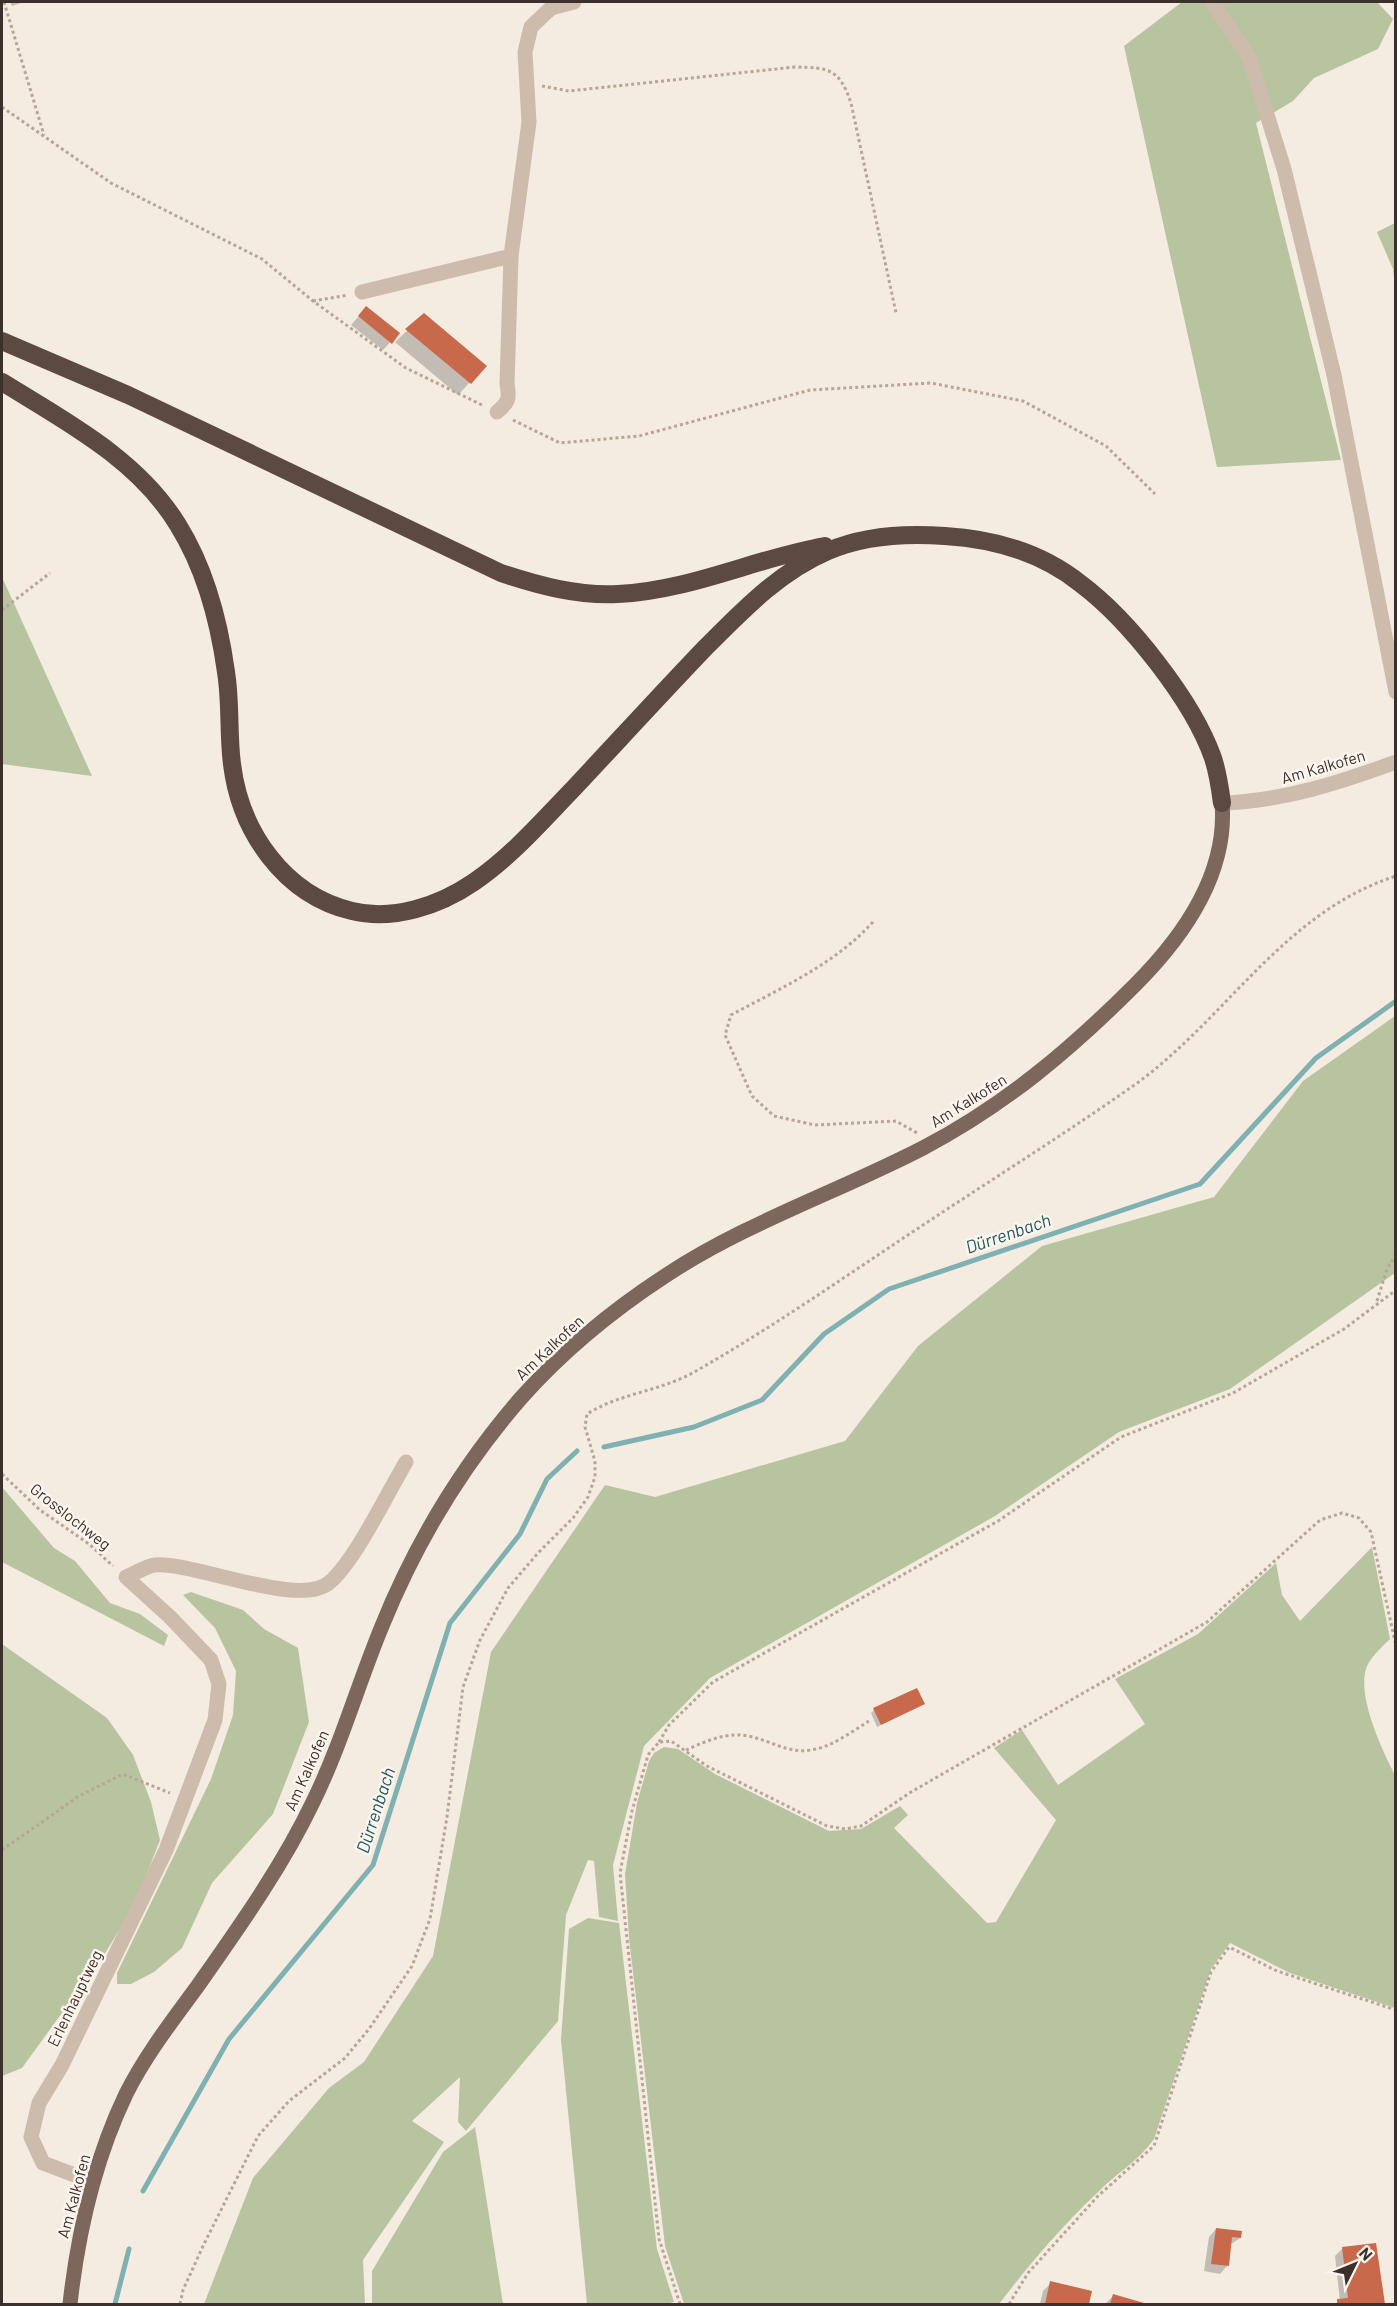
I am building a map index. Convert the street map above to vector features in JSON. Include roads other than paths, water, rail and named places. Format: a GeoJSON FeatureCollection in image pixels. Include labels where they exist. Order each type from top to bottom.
{"type":"FeatureCollection","features":[{"type":"Feature","properties":{"kind":"highway"},"geometry":{"type":"LineString","coordinates":[[2,341],[128,395],[501,573],[555,589],[586,593],[645,591],[673,586],[785,553],[907,533],[992,541],[1051,562],[1096,595],[1147,652],[1194,720],[1212,756],[1222,803]]}},
{"type":"Feature","properties":{"kind":"highway"},"geometry":{"type":"LineString","coordinates":[[2,382],[108,450],[148,487],[178,523],[205,579],[218,624],[227,679],[232,767],[243,814],[267,855],[289,879],[322,901],[353,911],[384,915],[414,909],[445,899],[472,884],[502,861],[534,830],[746,607],[798,567],[828,551],[859,541]]}},
{"type":"Feature","properties":{"kind":"main road","name":"Am Kalkofen"},"geometry":{"type":"LineString","coordinates":[[70,2304],[79,2237],[93,2182],[109,2132],[128,2090],[151,2051],[264,1888],[313,1802],[401,1581],[422,1539],[465,1468],[523,1396],[561,1358],[606,1319],[666,1275],[784,1213],[928,1145],[1015,1093],[1086,1033],[1156,963],[1175,941],[1198,905],[1219,847],[1224,821],[1222,803]]}},
{"type":"Feature","properties":{"kind":"street"},"geometry":{"type":"LineString","coordinates":[[496,412],[507,404],[510,397],[507,384],[512,256],[529,122],[525,52],[531,27],[551,8],[574,2]]}},
{"type":"Feature","properties":{"kind":"street"},"geometry":{"type":"LineString","coordinates":[[1212,2],[1249,57],[1284,169],[1334,375],[1395,692]]}},
{"type":"Feature","properties":{"kind":"street"},"geometry":{"type":"LineString","coordinates":[[362,292],[512,256]]}},
{"type":"Feature","properties":{"kind":"street","name":"Am Kalkofen"},"geometry":{"type":"LineString","coordinates":[[1222,803],[1253,802],[1297,794],[1353,778],[1395,762]]}},
{"type":"Feature","properties":{"kind":"street","name":"Erlenhauptweg"},"geometry":{"type":"LineString","coordinates":[[93,2182],[43,2163],[31,2138],[39,2103],[62,2065],[166,1850],[215,1720],[219,1684],[211,1660],[170,1617],[126,1577],[154,1565],[281,1589],[307,1590],[329,1584],[347,1562],[406,1462]]}},
{"type":"Feature","properties":{"kind":"waterway","name":"Dürrenbach"},"geometry":{"type":"LineString","coordinates":[[604,1447],[694,1427],[762,1400],[824,1334],[889,1289],[1200,1184],[1316,1058],[1396,1001]]}},
{"type":"Feature","properties":{"kind":"waterway","name":"Dürrenbach"},"geometry":{"type":"LineString","coordinates":[[143,2191],[229,2039],[373,1865],[450,1623],[520,1534],[547,1479],[577,1451]]}},
{"type":"Feature","properties":{"kind":"waterway","name":"Dürrenbach"},"geometry":{"type":"LineString","coordinates":[[115,2304],[129,2249]]}}]}
